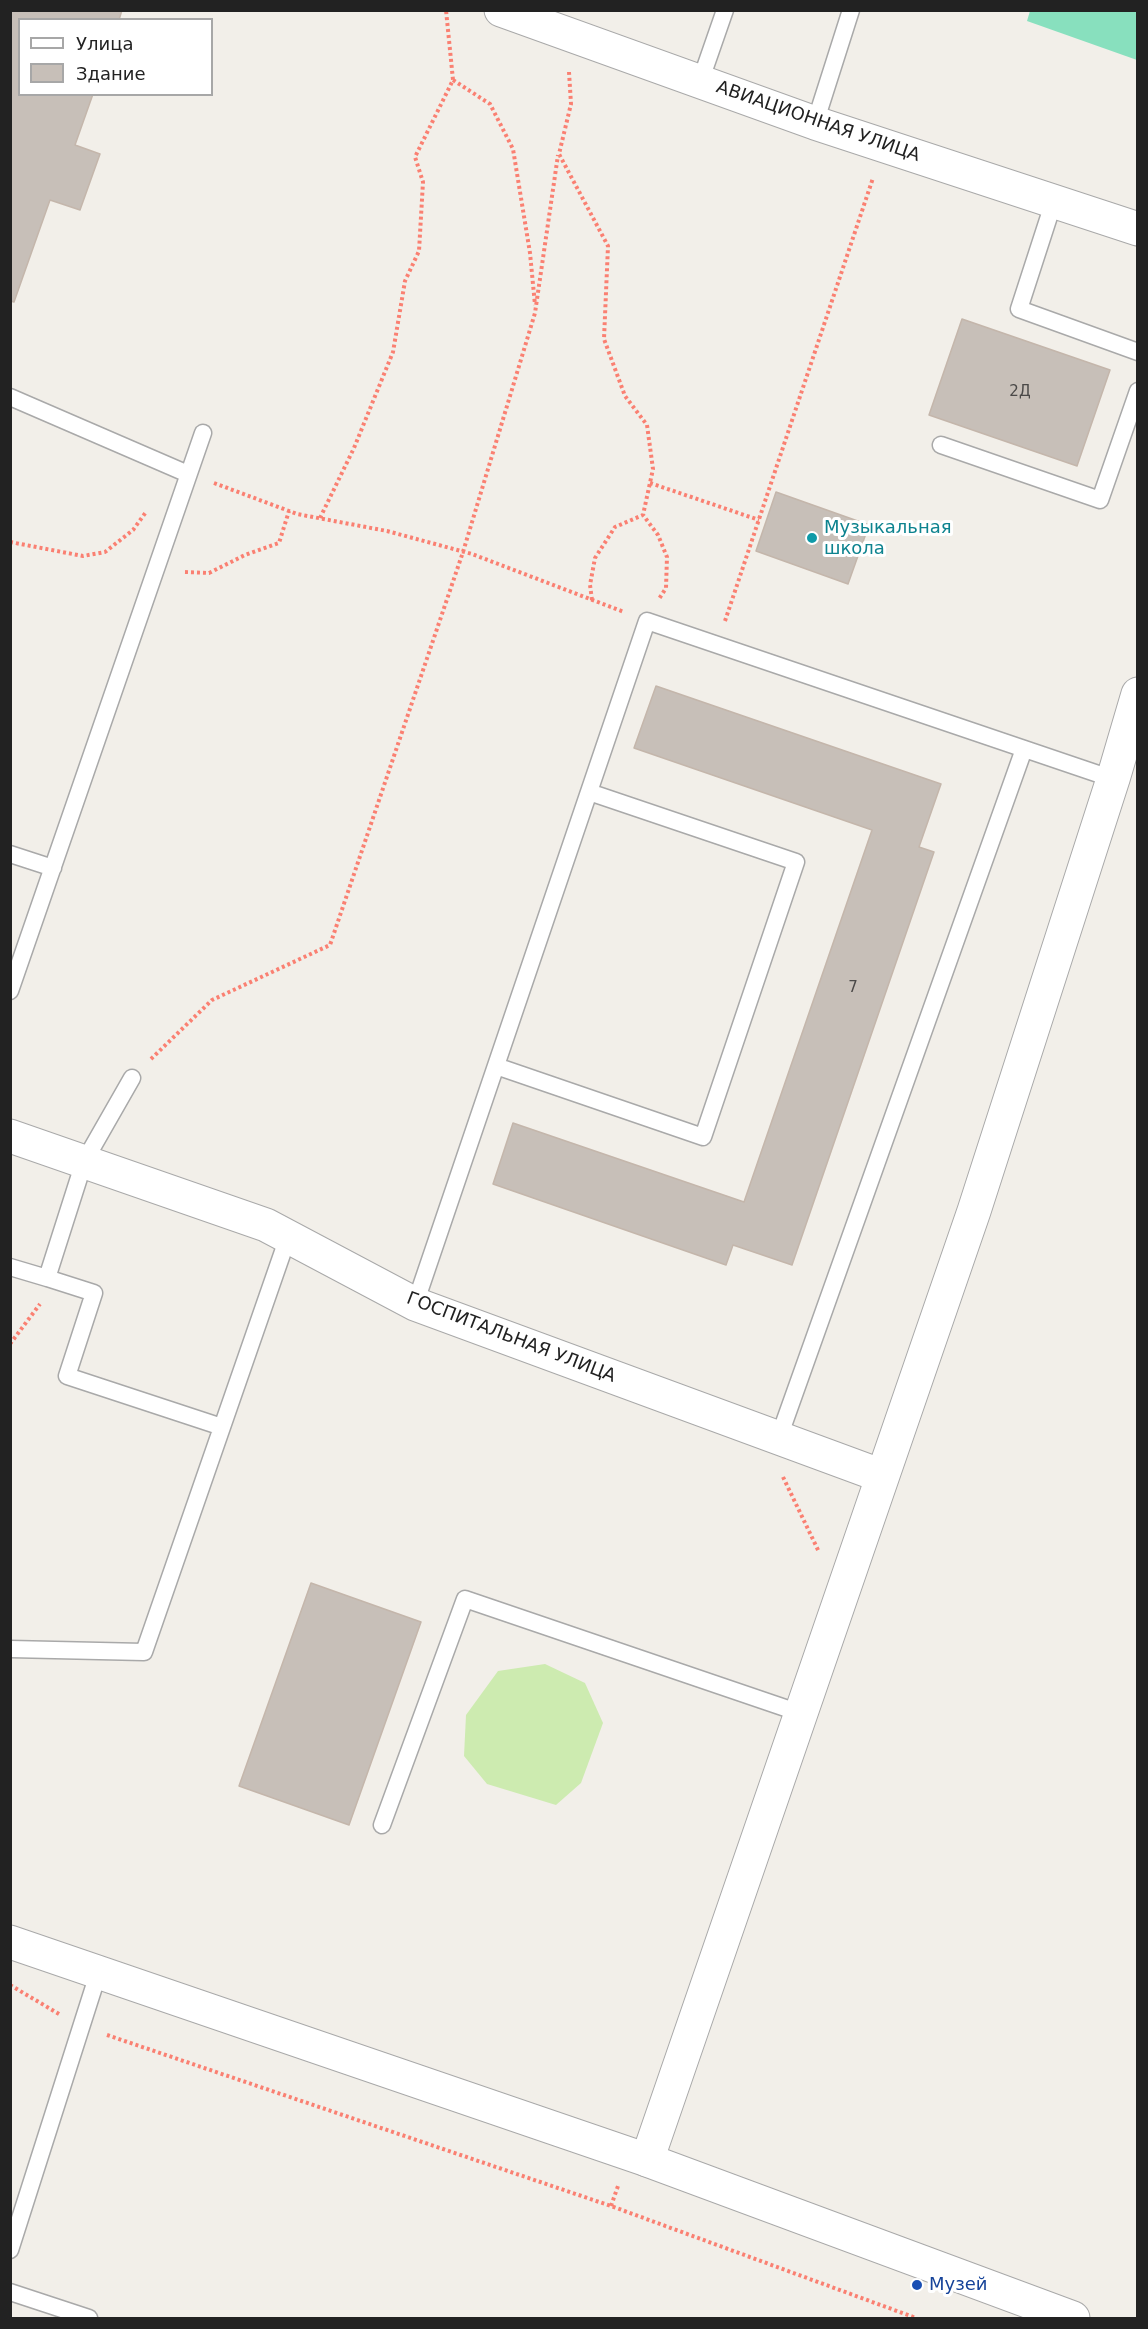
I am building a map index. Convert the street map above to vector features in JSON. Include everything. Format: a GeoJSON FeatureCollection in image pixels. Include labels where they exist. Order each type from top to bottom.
{"type":"FeatureCollection","features":[{"type":"Feature","properties":{"kind":"street","name":"АВИАЦИОННАЯ УЛИЦА"},"geometry":{"type":"LineString","coordinates":[[501,10],[814,123],[1137,229]]}},
{"type":"Feature","properties":{"kind":"street"},"geometry":{"type":"LineString","coordinates":[[647,2160],[977,1200],[1113,779],[1137,694]]}},
{"type":"Feature","properties":{"kind":"street","name":"ГОСПИТАЛЬНАЯ УЛИЦА"},"geometry":{"type":"LineString","coordinates":[[10,1136],[266,1225],[415,1304],[882,1476]]}},
{"type":"Feature","properties":{"kind":"street"},"geometry":{"type":"LineString","coordinates":[[10,1942],[647,2160],[1073,2319]]}},
{"type":"Feature","properties":{"kind":"lane"},"geometry":{"type":"LineString","coordinates":[[700,82],[725,10]]}},
{"type":"Feature","properties":{"kind":"lane"},"geometry":{"type":"LineString","coordinates":[[814,123],[850,10]]}},
{"type":"Feature","properties":{"kind":"lane"},"geometry":{"type":"LineString","coordinates":[[1054,201],[1019,309],[1137,351]]}},
{"type":"Feature","properties":{"kind":"lane"},"geometry":{"type":"LineString","coordinates":[[941,445],[1100,500],[1137,391]]}},
{"type":"Feature","properties":{"kind":"lane"},"geometry":{"type":"LineString","coordinates":[[10,397],[181,471]]}},
{"type":"Feature","properties":{"kind":"lane"},"geometry":{"type":"LineString","coordinates":[[10,991],[53,868],[181,471],[203,433]]}},
{"type":"Feature","properties":{"kind":"lane"},"geometry":{"type":"LineString","coordinates":[[415,1304],[646,621],[1113,779]]}},
{"type":"Feature","properties":{"kind":"lane"},"geometry":{"type":"LineString","coordinates":[[770,1434],[1024,749]]}},
{"type":"Feature","properties":{"kind":"lane"},"geometry":{"type":"LineString","coordinates":[[496,1066],[703,1137],[796,862],[589,792]]}},
{"type":"Feature","properties":{"kind":"lane"},"geometry":{"type":"LineString","coordinates":[[10,854],[53,868]]}},
{"type":"Feature","properties":{"kind":"lane"},"geometry":{"type":"LineString","coordinates":[[47,1278],[84,1162],[132,1078]]}},
{"type":"Feature","properties":{"kind":"lane"},"geometry":{"type":"LineString","coordinates":[[10,1649],[144,1652],[288,1237]]}},
{"type":"Feature","properties":{"kind":"lane"},"geometry":{"type":"LineString","coordinates":[[10,1267],[94,1293],[67,1376],[222,1427]]}},
{"type":"Feature","properties":{"kind":"lane"},"geometry":{"type":"LineString","coordinates":[[382,1825],[465,1599],[801,1713]]}},
{"type":"Feature","properties":{"kind":"lane"},"geometry":{"type":"LineString","coordinates":[[10,2250],[99,1971]]}},
{"type":"Feature","properties":{"kind":"lane"},"geometry":{"type":"LineString","coordinates":[[10,2292],[89,2319]]}},
{"type":"Feature","properties":{"kind":"path"},"geometry":{"type":"LineString","coordinates":[[320,518],[354,448],[393,352],[405,281],[419,251],[423,182],[415,157],[453,81],[446,10]]}},
{"type":"Feature","properties":{"kind":"path"},"geometry":{"type":"LineString","coordinates":[[132,1078],[212,1000],[330,945],[463,552],[535,313],[559,154],[571,104],[567,34]]}},
{"type":"Feature","properties":{"kind":"path"},"geometry":{"type":"LineString","coordinates":[[453,81],[490,104],[513,149],[530,253],[535,313]]}},
{"type":"Feature","properties":{"kind":"path"},"geometry":{"type":"LineString","coordinates":[[716,646],[884,145]]}},
{"type":"Feature","properties":{"kind":"path"},"geometry":{"type":"LineString","coordinates":[[10,542],[83,556],[105,552],[133,530],[181,471],[289,511],[387,531],[463,552],[646,621],[666,588],[667,557],[658,535],[643,514],[653,469],[647,425],[625,396],[604,339],[608,246],[559,154]]}},
{"type":"Feature","properties":{"kind":"path"},"geometry":{"type":"LineString","coordinates":[[650,483],[759,520]]}},
{"type":"Feature","properties":{"kind":"path"},"geometry":{"type":"LineString","coordinates":[[185,572],[208,573],[245,555],[279,543],[289,511]]}},
{"type":"Feature","properties":{"kind":"path"},"geometry":{"type":"LineString","coordinates":[[592,600],[590,585],[595,558],[615,527],[643,514]]}},
{"type":"Feature","properties":{"kind":"path"},"geometry":{"type":"LineString","coordinates":[[10,1344],[42,1301],[47,1278]]}},
{"type":"Feature","properties":{"kind":"path"},"geometry":{"type":"LineString","coordinates":[[770,1434],[821,1557]]}},
{"type":"Feature","properties":{"kind":"path"},"geometry":{"type":"LineString","coordinates":[[10,1985],[81,2026],[611,2206],[916,2319]]}},
{"type":"Feature","properties":{"kind":"green space"},"geometry":{"type":"Polygon","coordinates":[[[1030,11],[1137,11],[1137,60],[1027,21],[1030,11]]]}},
{"type":"Feature","properties":{"kind":"green space"},"geometry":{"type":"Polygon","coordinates":[[[545,1664],[585,1683],[603,1723],[581,1783],[556,1805],[487,1784],[464,1756],[466,1715],[498,1671],[545,1664]]]}},
{"type":"Feature","properties":{"kind":"building"},"geometry":{"type":"Polygon","coordinates":[[[10,10],[122,10],[120,18],[18,18],[18,96],[92,96],[75,145],[100,154],[80,210],[50,200],[14,302],[10,301],[10,10]]]}},
{"type":"Feature","properties":{"kind":"building"},"geometry":{"type":"Polygon","coordinates":[[[962,319],[1110,370],[1077,466],[929,415],[962,319]]]}},
{"type":"Feature","properties":{"kind":"building","name":"Музыкальная школа"},"geometry":{"type":"Polygon","coordinates":[[[776,492],[869,525],[848,584],[756,551],[776,492]]]}},
{"type":"Feature","properties":{"kind":"building"},"geometry":{"type":"Polygon","coordinates":[[[656,686],[941,784],[919,847],[934,852],[792,1265],[733,1245],[726,1265],[493,1184],[513,1123],[744,1202],[872,830],[634,748],[656,686]]]}},
{"type":"Feature","properties":{"kind":"building"},"geometry":{"type":"Polygon","coordinates":[[[311,1583],[421,1622],[349,1825],[239,1786],[311,1583]]]}},
{"type":"Feature","properties":{"kind":"place","name":"Музыкальная школа"},"geometry":{"type":"Point","coordinates":[812,538]}},
{"type":"Feature","properties":{"kind":"place","name":"Музей"},"geometry":{"type":"Point","coordinates":[917,2285]}}]}
